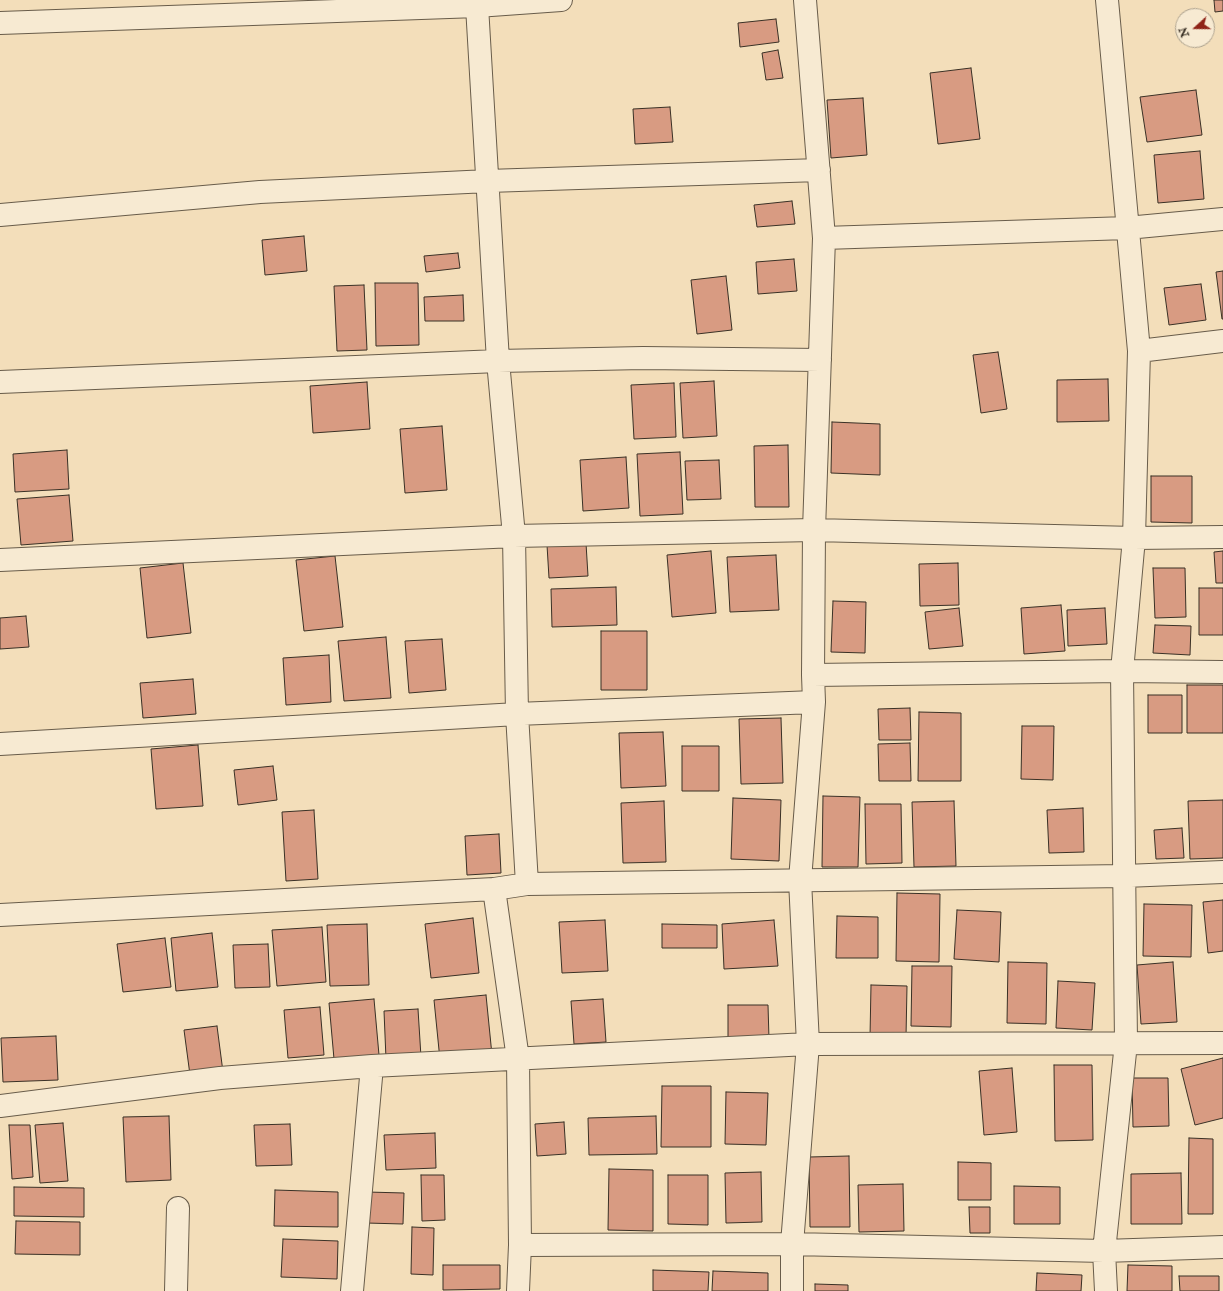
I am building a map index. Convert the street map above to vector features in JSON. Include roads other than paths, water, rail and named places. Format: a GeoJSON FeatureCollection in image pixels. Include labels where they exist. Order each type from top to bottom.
{"type":"FeatureCollection","features":[{"type":"Feature","properties":{"kind":"street"},"geometry":{"type":"LineString","coordinates":[[0,23],[562,0]]}},
{"type":"Feature","properties":{"kind":"street"},"geometry":{"type":"LineString","coordinates":[[792,1291],[792,1244],[808,1044],[800,880],[814,702],[814,530],[824,238],[805,0]]}},
{"type":"Feature","properties":{"kind":"street"},"geometry":{"type":"LineString","coordinates":[[1106,1291],[1104,1251],[1126,1043],[1122,671],[1134,538],[1139,350],[1107,0]]}},
{"type":"Feature","properties":{"kind":"street"},"geometry":{"type":"LineString","coordinates":[[477,3],[498,360],[514,536],[517,714],[527,884]]}},
{"type":"Feature","properties":{"kind":"street"},"geometry":{"type":"LineString","coordinates":[[0,215],[260,192],[488,181],[819,170]]}},
{"type":"Feature","properties":{"kind":"street"},"geometry":{"type":"LineString","coordinates":[[824,238],[1127,228],[1223,219]]}},
{"type":"Feature","properties":{"kind":"street"},"geometry":{"type":"LineString","coordinates":[[1139,350],[1223,341]]}},
{"type":"Feature","properties":{"kind":"street"},"geometry":{"type":"LineString","coordinates":[[0,382],[498,360],[643,358],[820,360]]}},
{"type":"Feature","properties":{"kind":"street"},"geometry":{"type":"LineString","coordinates":[[0,560],[514,536],[814,530],[1134,538],[1223,537]]}},
{"type":"Feature","properties":{"kind":"street"},"geometry":{"type":"LineString","coordinates":[[813,675],[1122,671],[1223,672]]}},
{"type":"Feature","properties":{"kind":"street"},"geometry":{"type":"LineString","coordinates":[[0,744],[517,714],[814,702]]}},
{"type":"Feature","properties":{"kind":"street"},"geometry":{"type":"LineString","coordinates":[[0,915],[494,889],[527,884],[1125,876],[1223,872]]}},
{"type":"Feature","properties":{"kind":"street"},"geometry":{"type":"LineString","coordinates":[[494,889],[518,1059],[520,1245],[518,1291]]}},
{"type":"Feature","properties":{"kind":"street"},"geometry":{"type":"LineString","coordinates":[[0,1106],[220,1078],[372,1066],[808,1044],[1223,1043]]}},
{"type":"Feature","properties":{"kind":"street"},"geometry":{"type":"LineString","coordinates":[[352,1291],[372,1066]]}},
{"type":"Feature","properties":{"kind":"street"},"geometry":{"type":"LineString","coordinates":[[176,1291],[178,1208]]}},
{"type":"Feature","properties":{"kind":"street"},"geometry":{"type":"LineString","coordinates":[[520,1245],[792,1244],[1104,1251],[1223,1247]]}}]}
